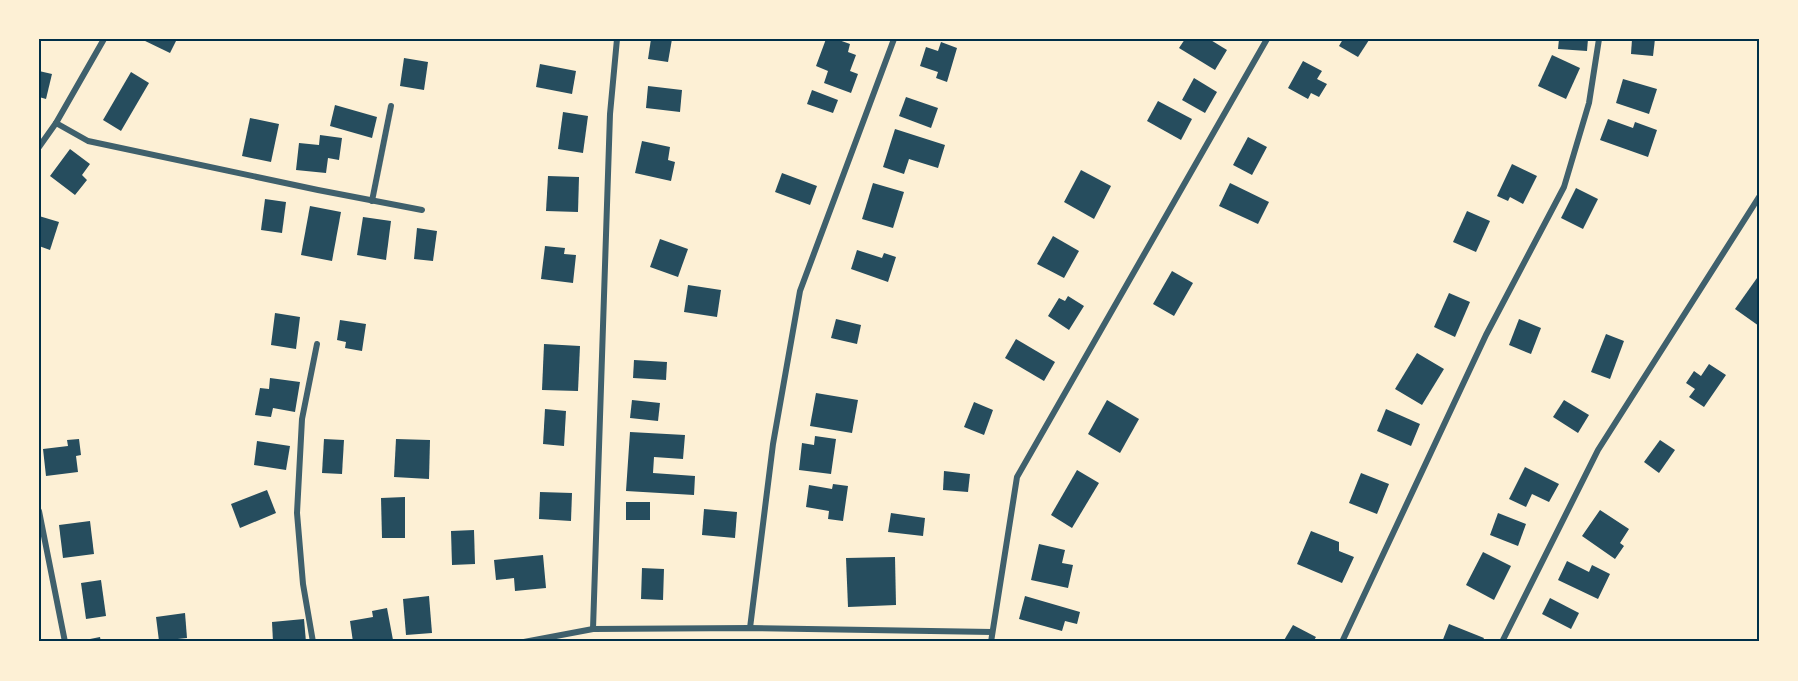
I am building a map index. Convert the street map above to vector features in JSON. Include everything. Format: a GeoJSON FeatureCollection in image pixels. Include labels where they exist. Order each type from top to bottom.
{"type":"FeatureCollection","features":[{"type":"Feature","properties":{"kind":"street"},"geometry":{"type":"LineString","coordinates":[[39,147],[56,123],[104,39]]}},
{"type":"Feature","properties":{"kind":"street"},"geometry":{"type":"LineString","coordinates":[[593,629],[610,114],[617,39]]}},
{"type":"Feature","properties":{"kind":"street"},"geometry":{"type":"LineString","coordinates":[[750,627],[773,444],[800,291],[894,39]]}},
{"type":"Feature","properties":{"kind":"street"},"geometry":{"type":"LineString","coordinates":[[991,642],[1017,477],[1267,39]]}},
{"type":"Feature","properties":{"kind":"street"},"geometry":{"type":"LineString","coordinates":[[1342,642],[1486,334],[1564,187],[1589,103],[1599,39]]}},
{"type":"Feature","properties":{"kind":"street"},"geometry":{"type":"LineString","coordinates":[[372,201],[391,106]]}},
{"type":"Feature","properties":{"kind":"street"},"geometry":{"type":"LineString","coordinates":[[56,123],[88,141],[422,210]]}},
{"type":"Feature","properties":{"kind":"street"},"geometry":{"type":"LineString","coordinates":[[1502,642],[1598,450],[1759,197]]}},
{"type":"Feature","properties":{"kind":"street"},"geometry":{"type":"LineString","coordinates":[[313,642],[303,584],[297,513],[302,419],[317,344]]}},
{"type":"Feature","properties":{"kind":"street"},"geometry":{"type":"LineString","coordinates":[[39,510],[65,642]]}},
{"type":"Feature","properties":{"kind":"street"},"geometry":{"type":"LineString","coordinates":[[524,642],[593,629],[750,627],[992,632]]}},
{"type":"Feature","properties":{"kind":"building"},"geometry":{"type":"Polygon","coordinates":[[[141,39],[177,39],[170,53],[141,39]]]}},
{"type":"Feature","properties":{"kind":"building"},"geometry":{"type":"Polygon","coordinates":[[[651,39],[672,39],[668,62],[648,59],[651,39]]]}},
{"type":"Feature","properties":{"kind":"building"},"geometry":{"type":"Polygon","coordinates":[[[826,39],[836,39],[850,44],[848,52],[856,55],[850,71],[858,74],[851,93],[824,83],[828,71],[816,66],[826,39]]]}},
{"type":"Feature","properties":{"kind":"building"},"geometry":{"type":"Polygon","coordinates":[[[1185,39],[1209,39],[1227,50],[1215,70],[1179,48],[1185,39]]]}},
{"type":"Feature","properties":{"kind":"building"},"geometry":{"type":"Polygon","coordinates":[[[1343,39],[1369,40],[1358,57],[1339,46],[1343,39]]]}},
{"type":"Feature","properties":{"kind":"building"},"geometry":{"type":"Polygon","coordinates":[[[1559,39],[1588,39],[1587,51],[1558,49],[1559,39]]]}},
{"type":"Feature","properties":{"kind":"building"},"geometry":{"type":"Polygon","coordinates":[[[1632,39],[1655,39],[1653,56],[1631,54],[1632,39]]]}},
{"type":"Feature","properties":{"kind":"building"},"geometry":{"type":"Polygon","coordinates":[[[941,42],[957,48],[947,82],[936,78],[938,72],[920,66],[926,47],[938,51],[941,42]]]}},
{"type":"Feature","properties":{"kind":"building"},"geometry":{"type":"Polygon","coordinates":[[[1552,55],[1580,68],[1566,99],[1538,86],[1552,55]]]}},
{"type":"Feature","properties":{"kind":"building"},"geometry":{"type":"Polygon","coordinates":[[[404,58],[428,62],[424,90],[400,86],[404,58]]]}},
{"type":"Feature","properties":{"kind":"building"},"geometry":{"type":"Polygon","coordinates":[[[1303,61],[1322,71],[1317,79],[1327,84],[1319,97],[1311,93],[1308,99],[1288,88],[1303,61]]]}},
{"type":"Feature","properties":{"kind":"building"},"geometry":{"type":"Polygon","coordinates":[[[540,64],[576,71],[572,94],[536,87],[540,64]]]}},
{"type":"Feature","properties":{"kind":"building"},"geometry":{"type":"Polygon","coordinates":[[[39,71],[52,74],[46,99],[39,97],[39,71]]]}},
{"type":"Feature","properties":{"kind":"building"},"geometry":{"type":"Polygon","coordinates":[[[131,72],[149,83],[121,131],[103,120],[131,72]]]}},
{"type":"Feature","properties":{"kind":"building"},"geometry":{"type":"Polygon","coordinates":[[[1194,78],[1217,92],[1205,113],[1182,100],[1194,78]]]}},
{"type":"Feature","properties":{"kind":"building"},"geometry":{"type":"Polygon","coordinates":[[[1623,79],[1657,89],[1649,114],[1616,103],[1623,79]]]}},
{"type":"Feature","properties":{"kind":"building"},"geometry":{"type":"Polygon","coordinates":[[[648,86],[682,90],[680,112],[646,108],[648,86]]]}},
{"type":"Feature","properties":{"kind":"building"},"geometry":{"type":"Polygon","coordinates":[[[812,90],[838,100],[833,113],[807,104],[812,90]]]}},
{"type":"Feature","properties":{"kind":"building"},"geometry":{"type":"Polygon","coordinates":[[[906,97],[938,108],[931,128],[899,116],[906,97]]]}},
{"type":"Feature","properties":{"kind":"building"},"geometry":{"type":"Polygon","coordinates":[[[1158,101],[1192,119],[1181,140],[1147,121],[1158,101]]]}},
{"type":"Feature","properties":{"kind":"building"},"geometry":{"type":"Polygon","coordinates":[[[335,105],[377,117],[372,138],[330,126],[335,105]]]}},
{"type":"Feature","properties":{"kind":"building"},"geometry":{"type":"Polygon","coordinates":[[[563,112],[588,116],[583,153],[558,149],[563,112]]]}},
{"type":"Feature","properties":{"kind":"building"},"geometry":{"type":"Polygon","coordinates":[[[250,118],[279,124],[271,162],[242,156],[250,118]]]}},
{"type":"Feature","properties":{"kind":"building"},"geometry":{"type":"Polygon","coordinates":[[[1608,119],[1633,128],[1635,122],[1657,130],[1648,157],[1600,140],[1608,119]]]}},
{"type":"Feature","properties":{"kind":"building"},"geometry":{"type":"Polygon","coordinates":[[[895,129],[945,145],[938,168],[909,159],[904,174],[883,167],[895,129]]]}},
{"type":"Feature","properties":{"kind":"building"},"geometry":{"type":"Polygon","coordinates":[[[320,135],[342,138],[339,160],[328,158],[326,173],[296,170],[299,143],[319,145],[320,135]]]}},
{"type":"Feature","properties":{"kind":"building"},"geometry":{"type":"Polygon","coordinates":[[[1248,137],[1267,147],[1252,175],[1233,165],[1248,137]]]}},
{"type":"Feature","properties":{"kind":"building"},"geometry":{"type":"Polygon","coordinates":[[[642,141],[670,147],[668,160],[675,162],[671,181],[635,173],[642,141]]]}},
{"type":"Feature","properties":{"kind":"building"},"geometry":{"type":"Polygon","coordinates":[[[70,149],[90,164],[82,175],[87,180],[75,195],[50,176],[70,149]]]}},
{"type":"Feature","properties":{"kind":"building"},"geometry":{"type":"Polygon","coordinates":[[[1512,164],[1537,176],[1523,204],[1510,197],[1508,201],[1497,196],[1512,164]]]}},
{"type":"Feature","properties":{"kind":"building"},"geometry":{"type":"Polygon","coordinates":[[[1081,170],[1111,186],[1094,219],[1064,202],[1081,170]]]}},
{"type":"Feature","properties":{"kind":"building"},"geometry":{"type":"Polygon","coordinates":[[[782,173],[817,186],[810,205],[775,192],[782,173]]]}},
{"type":"Feature","properties":{"kind":"building"},"geometry":{"type":"Polygon","coordinates":[[[548,176],[579,177],[578,212],[546,211],[548,176]]]}},
{"type":"Feature","properties":{"kind":"building"},"geometry":{"type":"Polygon","coordinates":[[[873,183],[904,192],[893,228],[862,219],[873,183]]]}},
{"type":"Feature","properties":{"kind":"building"},"geometry":{"type":"Polygon","coordinates":[[[1230,183],[1269,202],[1258,224],[1219,206],[1230,183]]]}},
{"type":"Feature","properties":{"kind":"building"},"geometry":{"type":"Polygon","coordinates":[[[1576,188],[1598,199],[1583,229],[1561,218],[1576,188]]]}},
{"type":"Feature","properties":{"kind":"building"},"geometry":{"type":"Polygon","coordinates":[[[265,199],[286,202],[282,233],[261,230],[265,199]]]}},
{"type":"Feature","properties":{"kind":"building"},"geometry":{"type":"Polygon","coordinates":[[[310,206],[341,212],[332,261],[301,255],[310,206]]]}},
{"type":"Feature","properties":{"kind":"building"},"geometry":{"type":"Polygon","coordinates":[[[1467,211],[1490,221],[1476,252],[1453,242],[1467,211]]]}},
{"type":"Feature","properties":{"kind":"building"},"geometry":{"type":"Polygon","coordinates":[[[39,216],[59,222],[50,250],[39,246],[39,216]]]}},
{"type":"Feature","properties":{"kind":"building"},"geometry":{"type":"Polygon","coordinates":[[[363,217],[391,221],[386,260],[357,255],[363,217]]]}},
{"type":"Feature","properties":{"kind":"building"},"geometry":{"type":"Polygon","coordinates":[[[417,228],[437,231],[433,261],[414,259],[417,228]]]}},
{"type":"Feature","properties":{"kind":"building"},"geometry":{"type":"Polygon","coordinates":[[[1053,236],[1079,251],[1064,278],[1037,264],[1053,236]]]}},
{"type":"Feature","properties":{"kind":"building"},"geometry":{"type":"Polygon","coordinates":[[[660,239],[688,249],[678,277],[650,267],[660,239]]]}},
{"type":"Feature","properties":{"kind":"building"},"geometry":{"type":"Polygon","coordinates":[[[545,246],[565,248],[564,254],[576,255],[573,283],[541,279],[545,246]]]}},
{"type":"Feature","properties":{"kind":"building"},"geometry":{"type":"Polygon","coordinates":[[[857,250],[882,258],[884,253],[896,257],[888,282],[851,269],[857,250]]]}},
{"type":"Feature","properties":{"kind":"building"},"geometry":{"type":"Polygon","coordinates":[[[1172,271],[1193,283],[1174,316],[1153,304],[1172,271]]]}},
{"type":"Feature","properties":{"kind":"building"},"geometry":{"type":"Polygon","coordinates":[[[1757,278],[1759,279],[1759,326],[1735,309],[1757,278]]]}},
{"type":"Feature","properties":{"kind":"building"},"geometry":{"type":"Polygon","coordinates":[[[688,285],[721,290],[717,317],[684,312],[688,285]]]}},
{"type":"Feature","properties":{"kind":"building"},"geometry":{"type":"Polygon","coordinates":[[[1449,293],[1470,302],[1455,337],[1434,327],[1449,293]]]}},
{"type":"Feature","properties":{"kind":"building"},"geometry":{"type":"Polygon","coordinates":[[[1068,296],[1084,306],[1069,330],[1048,316],[1059,298],[1065,301],[1068,296]]]}},
{"type":"Feature","properties":{"kind":"building"},"geometry":{"type":"Polygon","coordinates":[[[275,313],[300,317],[296,349],[271,345],[275,313]]]}},
{"type":"Feature","properties":{"kind":"building"},"geometry":{"type":"Polygon","coordinates":[[[836,319],[861,325],[857,344],[831,338],[836,319]]]}},
{"type":"Feature","properties":{"kind":"building"},"geometry":{"type":"Polygon","coordinates":[[[1519,319],[1541,328],[1531,354],[1509,345],[1519,319]]]}},
{"type":"Feature","properties":{"kind":"building"},"geometry":{"type":"Polygon","coordinates":[[[340,320],[366,324],[362,351],[345,348],[346,342],[337,340],[340,320]]]}},
{"type":"Feature","properties":{"kind":"building"},"geometry":{"type":"Polygon","coordinates":[[[1606,334],[1624,341],[1610,379],[1591,372],[1606,334]]]}},
{"type":"Feature","properties":{"kind":"building"},"geometry":{"type":"Polygon","coordinates":[[[1016,339],[1055,362],[1044,381],[1005,358],[1016,339]]]}},
{"type":"Feature","properties":{"kind":"building"},"geometry":{"type":"Polygon","coordinates":[[[544,344],[580,346],[578,391],[542,390],[544,344]]]}},
{"type":"Feature","properties":{"kind":"building"},"geometry":{"type":"Polygon","coordinates":[[[1417,353],[1444,369],[1422,405],[1395,389],[1417,353]]]}},
{"type":"Feature","properties":{"kind":"building"},"geometry":{"type":"Polygon","coordinates":[[[634,360],[667,362],[666,380],[633,378],[634,360]]]}},
{"type":"Feature","properties":{"kind":"building"},"geometry":{"type":"Polygon","coordinates":[[[1709,364],[1726,375],[1704,407],[1689,397],[1695,389],[1686,383],[1694,371],[1701,376],[1709,364]]]}},
{"type":"Feature","properties":{"kind":"building"},"geometry":{"type":"Polygon","coordinates":[[[270,378],[300,382],[295,412],[273,408],[271,417],[255,415],[260,388],[269,389],[270,378]]]}},
{"type":"Feature","properties":{"kind":"building"},"geometry":{"type":"Polygon","coordinates":[[[816,393],[858,400],[852,433],[810,426],[816,393]]]}},
{"type":"Feature","properties":{"kind":"building"},"geometry":{"type":"Polygon","coordinates":[[[632,400],[660,403],[658,421],[630,418],[632,400]]]}},
{"type":"Feature","properties":{"kind":"building"},"geometry":{"type":"Polygon","coordinates":[[[1107,400],[1139,419],[1120,453],[1088,434],[1107,400]]]}},
{"type":"Feature","properties":{"kind":"building"},"geometry":{"type":"Polygon","coordinates":[[[1564,400],[1589,415],[1578,433],[1553,417],[1564,400]]]}},
{"type":"Feature","properties":{"kind":"building"},"geometry":{"type":"Polygon","coordinates":[[[974,402],[993,410],[984,435],[964,427],[974,402]]]}},
{"type":"Feature","properties":{"kind":"building"},"geometry":{"type":"Polygon","coordinates":[[[545,409],[566,411],[564,446],[543,444],[545,409]]]}},
{"type":"Feature","properties":{"kind":"building"},"geometry":{"type":"Polygon","coordinates":[[[1386,409],[1420,424],[1411,446],[1377,431],[1386,409]]]}},
{"type":"Feature","properties":{"kind":"building"},"geometry":{"type":"Polygon","coordinates":[[[630,432],[685,435],[683,459],[654,457],[653,473],[695,476],[694,495],[626,491],[630,432]]]}},
{"type":"Feature","properties":{"kind":"building"},"geometry":{"type":"Polygon","coordinates":[[[815,436],[836,439],[831,474],[799,470],[802,443],[814,445],[815,436]]]}},
{"type":"Feature","properties":{"kind":"building"},"geometry":{"type":"Polygon","coordinates":[[[79,439],[81,455],[76,456],[78,472],[46,476],[43,449],[68,446],[67,440],[79,439]]]}},
{"type":"Feature","properties":{"kind":"building"},"geometry":{"type":"Polygon","coordinates":[[[324,439],[344,440],[342,474],[322,473],[324,439]]]}},
{"type":"Feature","properties":{"kind":"building"},"geometry":{"type":"Polygon","coordinates":[[[396,439],[430,440],[429,479],[394,477],[396,439]]]}},
{"type":"Feature","properties":{"kind":"building"},"geometry":{"type":"Polygon","coordinates":[[[1660,440],[1675,450],[1659,473],[1644,462],[1660,440]]]}},
{"type":"Feature","properties":{"kind":"building"},"geometry":{"type":"Polygon","coordinates":[[[257,441],[290,446],[286,470],[254,465],[257,441]]]}},
{"type":"Feature","properties":{"kind":"building"},"geometry":{"type":"Polygon","coordinates":[[[1525,467],[1559,484],[1549,502],[1532,494],[1526,507],[1509,499],[1525,467]]]}},
{"type":"Feature","properties":{"kind":"building"},"geometry":{"type":"Polygon","coordinates":[[[1077,470],[1099,483],[1072,528],[1051,515],[1077,470]]]}},
{"type":"Feature","properties":{"kind":"building"},"geometry":{"type":"Polygon","coordinates":[[[944,471],[970,474],[968,492],[943,490],[944,471]]]}},
{"type":"Feature","properties":{"kind":"building"},"geometry":{"type":"Polygon","coordinates":[[[1361,473],[1389,484],[1377,514],[1349,503],[1361,473]]]}},
{"type":"Feature","properties":{"kind":"building"},"geometry":{"type":"Polygon","coordinates":[[[833,484],[848,486],[843,521],[828,519],[829,511],[806,507],[809,485],[832,489],[833,484]]]}},
{"type":"Feature","properties":{"kind":"building"},"geometry":{"type":"Polygon","coordinates":[[[267,490],[276,513],[240,528],[231,504],[267,490]]]}},
{"type":"Feature","properties":{"kind":"building"},"geometry":{"type":"Polygon","coordinates":[[[540,492],[572,493],[571,521],[539,519],[540,492]]]}},
{"type":"Feature","properties":{"kind":"building"},"geometry":{"type":"Polygon","coordinates":[[[405,497],[405,538],[382,538],[381,498],[405,497]]]}},
{"type":"Feature","properties":{"kind":"building"},"geometry":{"type":"Polygon","coordinates":[[[626,502],[650,502],[650,520],[626,520],[626,502]]]}},
{"type":"Feature","properties":{"kind":"building"},"geometry":{"type":"Polygon","coordinates":[[[704,509],[737,512],[735,538],[702,535],[704,509]]]}},
{"type":"Feature","properties":{"kind":"building"},"geometry":{"type":"Polygon","coordinates":[[[1600,510],[1629,529],[1620,543],[1624,546],[1615,559],[1582,536],[1600,510]]]}},
{"type":"Feature","properties":{"kind":"building"},"geometry":{"type":"Polygon","coordinates":[[[891,513],[925,518],[923,536],[888,532],[891,513]]]}},
{"type":"Feature","properties":{"kind":"building"},"geometry":{"type":"Polygon","coordinates":[[[1498,513],[1526,524],[1518,546],[1490,535],[1498,513]]]}},
{"type":"Feature","properties":{"kind":"building"},"geometry":{"type":"Polygon","coordinates":[[[90,521],[94,554],[63,558],[59,525],[90,521]]]}},
{"type":"Feature","properties":{"kind":"building"},"geometry":{"type":"Polygon","coordinates":[[[474,530],[475,564],[452,565],[451,531],[474,530]]]}},
{"type":"Feature","properties":{"kind":"building"},"geometry":{"type":"Polygon","coordinates":[[[1311,531],[1339,542],[1339,551],[1354,557],[1342,583],[1297,564],[1311,531]]]}},
{"type":"Feature","properties":{"kind":"building"},"geometry":{"type":"Polygon","coordinates":[[[1039,544],[1065,550],[1062,563],[1073,565],[1068,588],[1031,580],[1039,544]]]}},
{"type":"Feature","properties":{"kind":"building"},"geometry":{"type":"Polygon","coordinates":[[[1483,552],[1511,566],[1494,600],[1466,585],[1483,552]]]}},
{"type":"Feature","properties":{"kind":"building"},"geometry":{"type":"Polygon","coordinates":[[[543,555],[546,588],[515,591],[514,578],[496,580],[494,560],[543,555]]]}},
{"type":"Feature","properties":{"kind":"building"},"geometry":{"type":"Polygon","coordinates":[[[895,557],[896,605],[848,607],[846,558],[895,557]]]}},
{"type":"Feature","properties":{"kind":"building"},"geometry":{"type":"Polygon","coordinates":[[[1567,561],[1589,572],[1592,565],[1610,574],[1598,599],[1558,580],[1567,561]]]}},
{"type":"Feature","properties":{"kind":"building"},"geometry":{"type":"Polygon","coordinates":[[[642,568],[664,569],[663,600],[641,599],[642,568]]]}},
{"type":"Feature","properties":{"kind":"building"},"geometry":{"type":"Polygon","coordinates":[[[101,580],[106,616],[86,619],[81,583],[101,580]]]}},
{"type":"Feature","properties":{"kind":"building"},"geometry":{"type":"Polygon","coordinates":[[[429,596],[432,633],[406,635],[403,599],[429,596]]]}},
{"type":"Feature","properties":{"kind":"building"},"geometry":{"type":"Polygon","coordinates":[[[1025,596],[1080,612],[1077,624],[1065,621],[1062,631],[1019,619],[1025,596]]]}},
{"type":"Feature","properties":{"kind":"building"},"geometry":{"type":"Polygon","coordinates":[[[1550,598],[1579,613],[1571,629],[1542,614],[1550,598]]]}},
{"type":"Feature","properties":{"kind":"building"},"geometry":{"type":"Polygon","coordinates":[[[387,608],[393,640],[353,642],[350,621],[373,617],[372,611],[387,608]]]}},
{"type":"Feature","properties":{"kind":"building"},"geometry":{"type":"Polygon","coordinates":[[[185,613],[187,638],[159,641],[156,617],[185,613]]]}},
{"type":"Feature","properties":{"kind":"building"},"geometry":{"type":"Polygon","coordinates":[[[304,619],[306,642],[273,642],[272,622],[304,619]]]}},
{"type":"Feature","properties":{"kind":"building"},"geometry":{"type":"Polygon","coordinates":[[[1449,624],[1484,638],[1482,642],[1442,642],[1449,624]]]}},
{"type":"Feature","properties":{"kind":"building"},"geometry":{"type":"Polygon","coordinates":[[[1293,625],[1316,637],[1313,642],[1283,642],[1293,625]]]}},
{"type":"Feature","properties":{"kind":"building"},"geometry":{"type":"Polygon","coordinates":[[[100,637],[101,642],[80,642],[80,641],[100,637]]]}}]}
